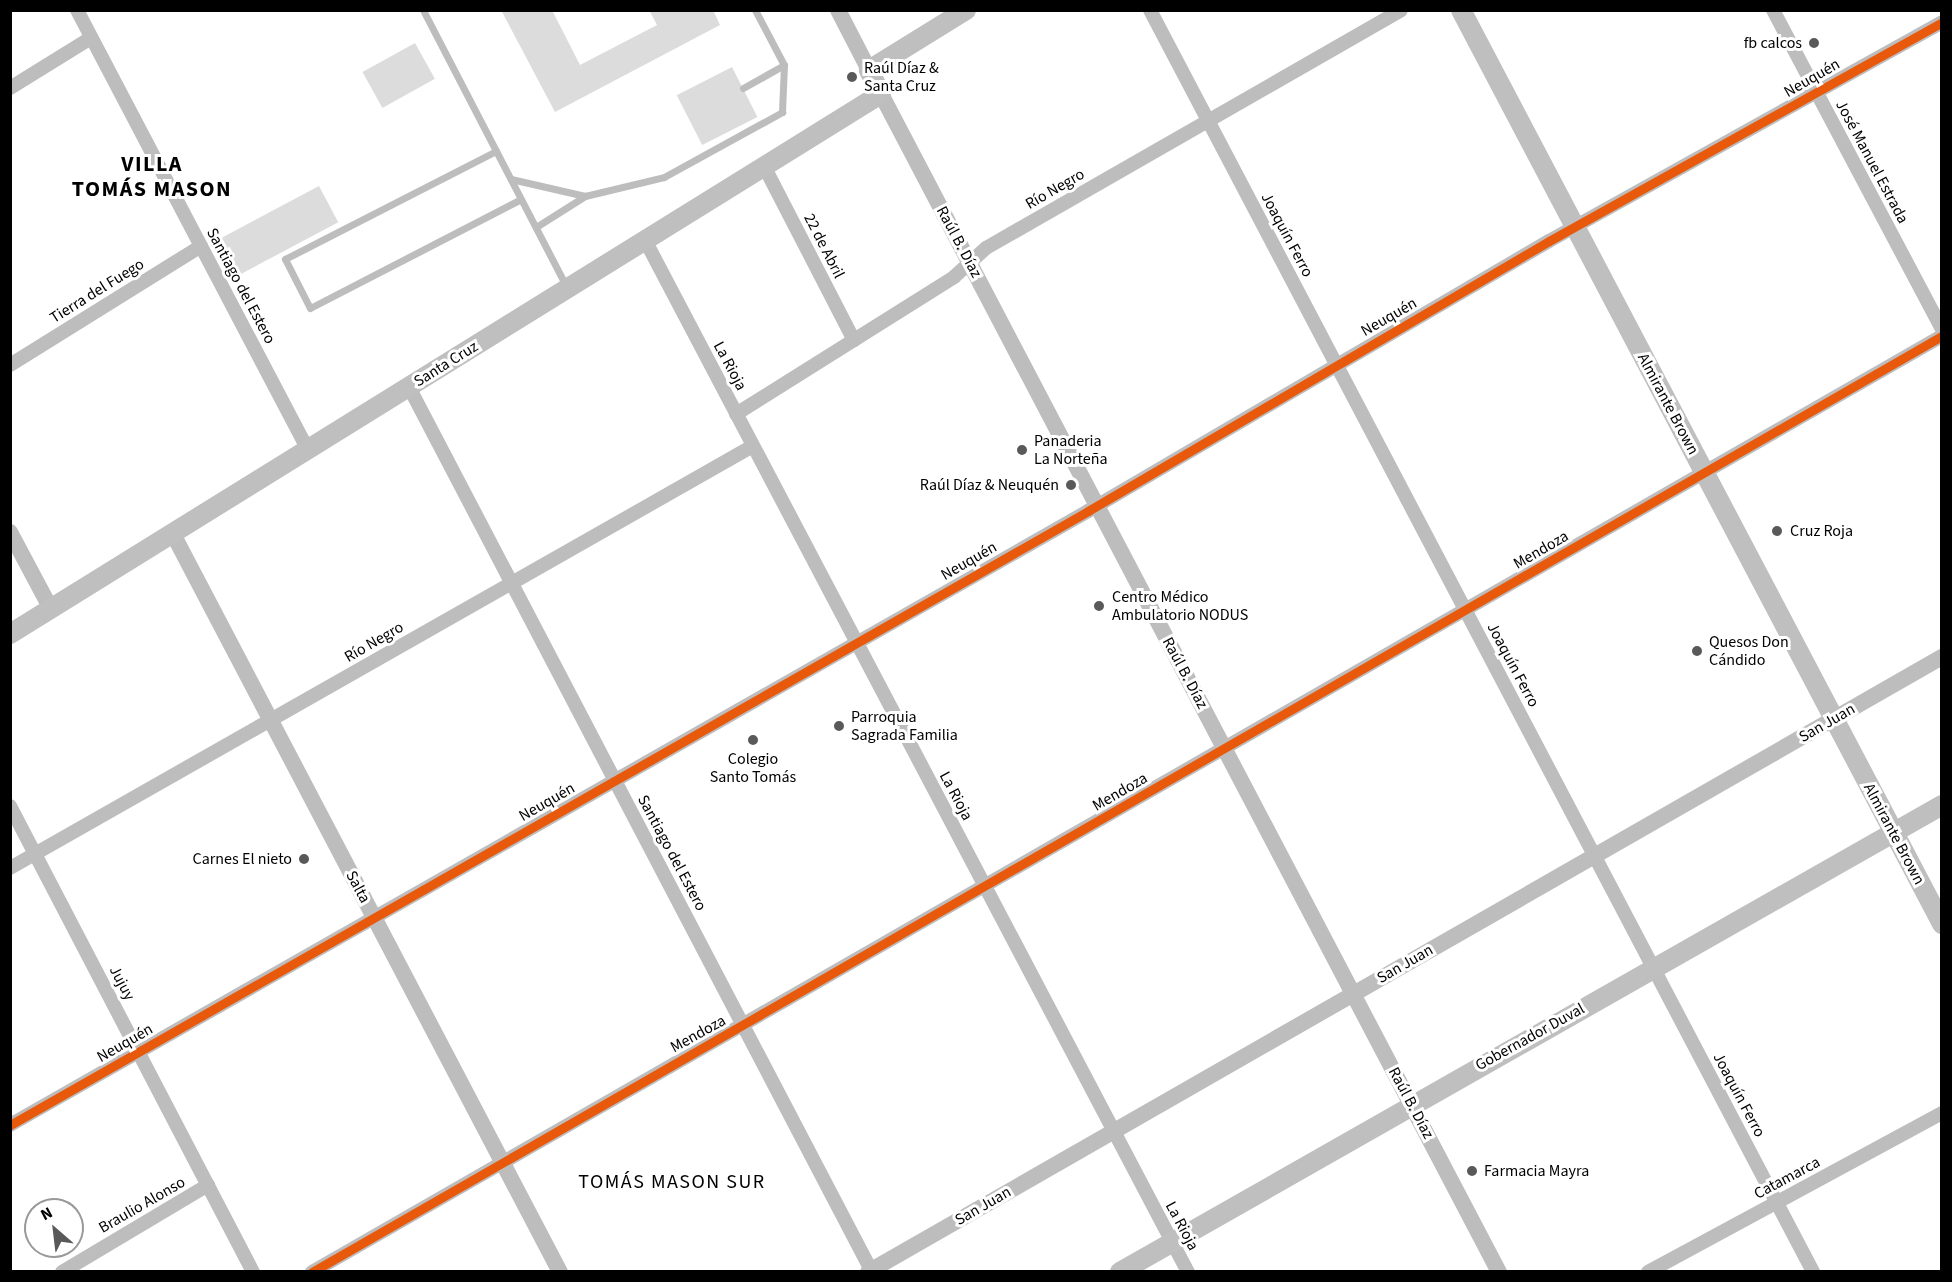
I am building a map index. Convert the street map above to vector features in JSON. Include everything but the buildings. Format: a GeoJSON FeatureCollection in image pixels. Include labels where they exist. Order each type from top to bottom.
{"type":"FeatureCollection","features":[{"type":"Feature","properties":{"kind":"main road"},"geometry":{"type":"LineString","coordinates":[[869,70],[966,10]]}},
{"type":"Feature","properties":{"kind":"main road","name":"Almirante Brown"},"geometry":{"type":"LineString","coordinates":[[1461,10],[1941,924]]}},
{"type":"Feature","properties":{"kind":"main road","name":"Raúl B. Díaz"},"geometry":{"type":"LineString","coordinates":[[869,70],[881,94]]}},
{"type":"Feature","properties":{"kind":"main road","name":"Santa Cruz"},"geometry":{"type":"LineString","coordinates":[[10,634],[881,94]]}},
{"type":"Feature","properties":{"kind":"main road","name":"Gobernador Duval"},"geometry":{"type":"LineString","coordinates":[[1120,1272],[1411,1104],[1941,805]]}},
{"type":"Feature","properties":{"kind":"street","name":"Santiago del Estero"},"geometry":{"type":"LineString","coordinates":[[77,10],[308,450]]}},
{"type":"Feature","properties":{"kind":"street","name":"Raúl B. Díaz"},"geometry":{"type":"LineString","coordinates":[[838,10],[869,70]]}},
{"type":"Feature","properties":{"kind":"street","name":"Joaquín Ferro"},"geometry":{"type":"LineString","coordinates":[[1150,10],[1813,1272]]}},
{"type":"Feature","properties":{"kind":"street","name":"Río Negro"},"geometry":{"type":"LineString","coordinates":[[736,414],[954,277],[986,248],[1401,10]]}},
{"type":"Feature","properties":{"kind":"street","name":"José Manuel Estrada"},"geometry":{"type":"LineString","coordinates":[[1773,10],[1941,329]]}},
{"type":"Feature","properties":{"kind":"street","name":"Neuquén"},"geometry":{"type":"LineString","coordinates":[[10,1125],[857,643],[1575,228],[1941,22]]}},
{"type":"Feature","properties":{"kind":"street"},"geometry":{"type":"LineString","coordinates":[[10,88],[91,38]]}},
{"type":"Feature","properties":{"kind":"street","name":"Raúl B. Díaz"},"geometry":{"type":"LineString","coordinates":[[881,94],[1499,1272]]}},
{"type":"Feature","properties":{"kind":"street","name":"22 de Abril"},"geometry":{"type":"LineString","coordinates":[[764,166],[854,340]]}},
{"type":"Feature","properties":{"kind":"street","name":"La Rioja"},"geometry":{"type":"LineString","coordinates":[[645,240],[1188,1272]]}},
{"type":"Feature","properties":{"kind":"street","name":"Tierra del Fuego"},"geometry":{"type":"LineString","coordinates":[[10,365],[201,246]]}},
{"type":"Feature","properties":{"kind":"street","name":"Mendoza"},"geometry":{"type":"LineString","coordinates":[[312,1272],[744,1026],[1941,336]]}},
{"type":"Feature","properties":{"kind":"street","name":"Santiago del Estero"},"geometry":{"type":"LineString","coordinates":[[409,387],[871,1271]]}},
{"type":"Feature","properties":{"kind":"street","name":"Río Negro"},"geometry":{"type":"LineString","coordinates":[[10,868],[753,446]]}},
{"type":"Feature","properties":{"kind":"street"},"geometry":{"type":"LineString","coordinates":[[10,532],[51,609]]}},
{"type":"Feature","properties":{"kind":"street","name":"Salta"},"geometry":{"type":"LineString","coordinates":[[172,534],[560,1272]]}},
{"type":"Feature","properties":{"kind":"street","name":"San Juan"},"geometry":{"type":"LineString","coordinates":[[871,1271],[1941,657]]}},
{"type":"Feature","properties":{"kind":"street","name":"Jujuy"},"geometry":{"type":"LineString","coordinates":[[10,806],[253,1272]]}},
{"type":"Feature","properties":{"kind":"street","name":"Catamarca"},"geometry":{"type":"LineString","coordinates":[[1648,1272],[1941,1113]]}},
{"type":"Feature","properties":{"kind":"street","name":"Braulio Alonso"},"geometry":{"type":"LineString","coordinates":[[62,1272],[208,1185]]}},
{"type":"Feature","properties":{"kind":"lane"},"geometry":{"type":"LineString","coordinates":[[423,10],[568,288]]}},
{"type":"Feature","properties":{"kind":"lane"},"geometry":{"type":"LineString","coordinates":[[536,227],[585,196],[664,177],[782,112],[784,65],[755,10]]}},
{"type":"Feature","properties":{"kind":"lane"},"geometry":{"type":"LineString","coordinates":[[743,88],[784,65]]}},
{"type":"Feature","properties":{"kind":"lane"},"geometry":{"type":"LineString","coordinates":[[496,151],[285,259],[310,308],[521,199]]}},
{"type":"Feature","properties":{"kind":"lane"},"geometry":{"type":"LineString","coordinates":[[511,179],[585,196]]}},
{"type":"Feature","properties":{"kind":"cycle path"},"geometry":{"type":"LineString","coordinates":[[10,1125],[1088,511],[1549,241],[1942,22]]}},
{"type":"Feature","properties":{"kind":"cycle path"},"geometry":{"type":"LineString","coordinates":[[312,1272],[1942,336]]}},
{"type":"Feature","properties":{"kind":"place","name":"fb calcos"},"geometry":{"type":"Point","coordinates":[1814,43]}},
{"type":"Feature","properties":{"kind":"place","name":"Raúl Díaz & Santa Cruz"},"geometry":{"type":"Point","coordinates":[852,77]}},
{"type":"Feature","properties":{"kind":"place","name":"Panaderia La Norteña"},"geometry":{"type":"Point","coordinates":[1022,450]}},
{"type":"Feature","properties":{"kind":"place","name":"Raúl Díaz & Neuquén"},"geometry":{"type":"Point","coordinates":[1071,485]}},
{"type":"Feature","properties":{"kind":"place","name":"Cruz Roja"},"geometry":{"type":"Point","coordinates":[1777,531]}},
{"type":"Feature","properties":{"kind":"place","name":"Centro Médico Ambulatorio NODUS"},"geometry":{"type":"Point","coordinates":[1099,606]}},
{"type":"Feature","properties":{"kind":"place","name":"Quesos Don Cándido"},"geometry":{"type":"Point","coordinates":[1697,651]}},
{"type":"Feature","properties":{"kind":"place","name":"Parroquia Sagrada Familia"},"geometry":{"type":"Point","coordinates":[839,726]}},
{"type":"Feature","properties":{"kind":"place","name":"Colegio Santo Tomás"},"geometry":{"type":"Point","coordinates":[753,740]}},
{"type":"Feature","properties":{"kind":"place","name":"Carnes El nieto"},"geometry":{"type":"Point","coordinates":[304,859]}},
{"type":"Feature","properties":{"kind":"place","name":"Farmacia Mayra"},"geometry":{"type":"Point","coordinates":[1472,1171]}},
{"type":"Feature","properties":{"kind":"district","name":"VILLA TOMÁS MASON"},"geometry":{"type":"Point","coordinates":[152,176]}},
{"type":"Feature","properties":{"kind":"district","name":"TOMÁS MASON SUR"},"geometry":{"type":"Point","coordinates":[672,1182]}}]}
